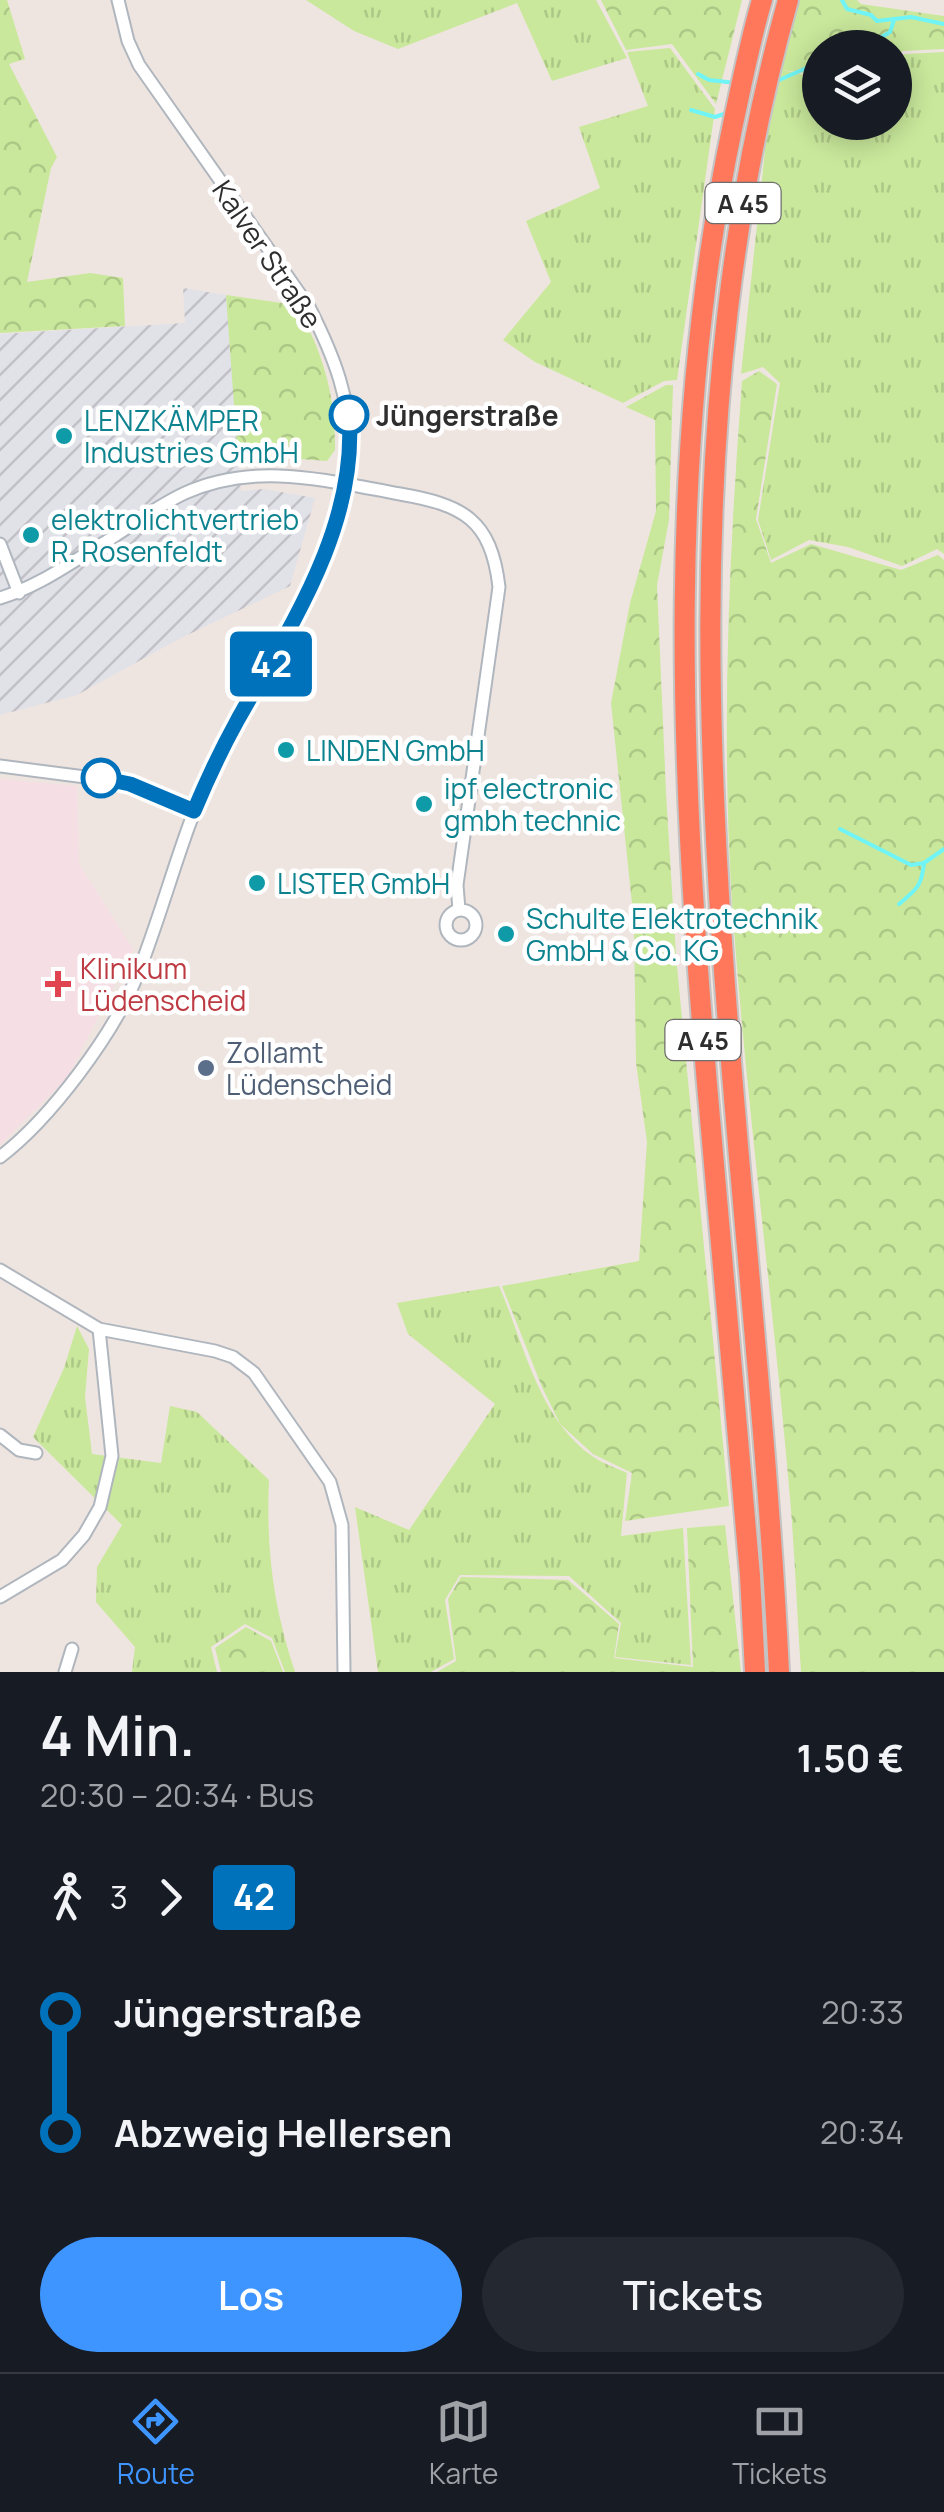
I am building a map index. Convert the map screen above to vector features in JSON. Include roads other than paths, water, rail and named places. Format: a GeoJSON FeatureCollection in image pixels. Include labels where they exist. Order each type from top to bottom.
{"type":"FeatureCollection","features":[{"type":"Feature","properties":{"kind":"highway","name":"A 45"},"geometry":{"type":"LineString","coordinates":[[755,1672],[699,991],[684,660],[686,508],[693,407],[717,206],[762,0]]}},
{"type":"Feature","properties":{"kind":"highway","name":"A 45"},"geometry":{"type":"LineString","coordinates":[[779,1672],[726,1022],[711,780],[710,538],[717,409],[744,190],[788,0]]}},
{"type":"Feature","properties":{"kind":"street","name":"Kalver Straße"},"geometry":{"type":"LineString","coordinates":[[0,1157],[47,1112],[110,1028],[137,976],[194,811],[234,726],[298,614],[329,539],[345,484],[349,415],[330,351],[308,306],[139,64],[128,41],[118,0]]}},
{"type":"Feature","properties":{"kind":"street"},"geometry":{"type":"LineString","coordinates":[[0,598],[68,566],[149,513],[200,487],[240,476],[290,475],[436,500],[463,512],[482,531],[496,561],[498,599],[457,885],[459,910]]}},
{"type":"Feature","properties":{"kind":"street"},"geometry":{"type":"LineString","coordinates":[[0,544],[19,592]]}},
{"type":"Feature","properties":{"kind":"street"},"geometry":{"type":"LineString","coordinates":[[0,766],[116,780],[194,811]]}},
{"type":"Feature","properties":{"kind":"street"},"geometry":{"type":"LineString","coordinates":[[0,1270],[99,1329],[233,1358],[254,1373],[330,1482],[342,1525],[344,1672]]}},
{"type":"Feature","properties":{"kind":"street"},"geometry":{"type":"LineString","coordinates":[[0,1597],[62,1560],[84,1535],[100,1508],[112,1456],[99,1329]]}},
{"type":"Feature","properties":{"kind":"street"},"geometry":{"type":"LineString","coordinates":[[0,1434],[19,1450],[36,1453]]}},
{"type":"Feature","properties":{"kind":"street"},"geometry":{"type":"LineString","coordinates":[[64,1672],[72,1649]]}},
{"type":"Feature","properties":{"kind":"waterway"},"geometry":{"type":"LineString","coordinates":[[842,0],[847,9],[871,15],[877,21],[911,17],[944,24]]}},
{"type":"Feature","properties":{"kind":"waterway"},"geometry":{"type":"LineString","coordinates":[[891,30],[894,20]]}},
{"type":"Feature","properties":{"kind":"waterway"},"geometry":{"type":"LineString","coordinates":[[777,81],[802,70]]}},
{"type":"Feature","properties":{"kind":"waterway"},"geometry":{"type":"LineString","coordinates":[[698,74],[709,80],[736,83]]}},
{"type":"Feature","properties":{"kind":"waterway"},"geometry":{"type":"LineString","coordinates":[[691,110],[715,117],[730,112]]}},
{"type":"Feature","properties":{"kind":"waterway"},"geometry":{"type":"LineString","coordinates":[[840,829],[911,865],[924,863],[944,849]]}},
{"type":"Feature","properties":{"kind":"waterway"},"geometry":{"type":"LineString","coordinates":[[899,904],[917,887],[924,864]]}},
{"type":"Feature","properties":{"kind":"place","name":"Jüngerstraße"},"geometry":{"type":"Point","coordinates":[349,415]}},
{"type":"Feature","properties":{"kind":"place","name":"LENZKÄMPER Industries GmbH"},"geometry":{"type":"Point","coordinates":[64,436]}},
{"type":"Feature","properties":{"kind":"place","name":"elektrolichtvertrieb R. Rosenfeldt"},"geometry":{"type":"Point","coordinates":[31,535]}},
{"type":"Feature","properties":{"kind":"place","name":"LINDEN GmbH"},"geometry":{"type":"Point","coordinates":[286,750]}},
{"type":"Feature","properties":{"kind":"place","name":"ipf electronic gmbh technic"},"geometry":{"type":"Point","coordinates":[424,804]}},
{"type":"Feature","properties":{"kind":"place","name":"LISTER GmbH"},"geometry":{"type":"Point","coordinates":[257,883]}},
{"type":"Feature","properties":{"kind":"place","name":"Schulte Elektrotechnik GmbH & Co. KG"},"geometry":{"type":"Point","coordinates":[506,934]}},
{"type":"Feature","properties":{"kind":"place","name":"Klinikum Lüdenscheid"},"geometry":{"type":"Point","coordinates":[58,984]}},
{"type":"Feature","properties":{"kind":"place","name":"Zollamt Lüdenscheid"},"geometry":{"type":"Point","coordinates":[206,1068]}}]}
